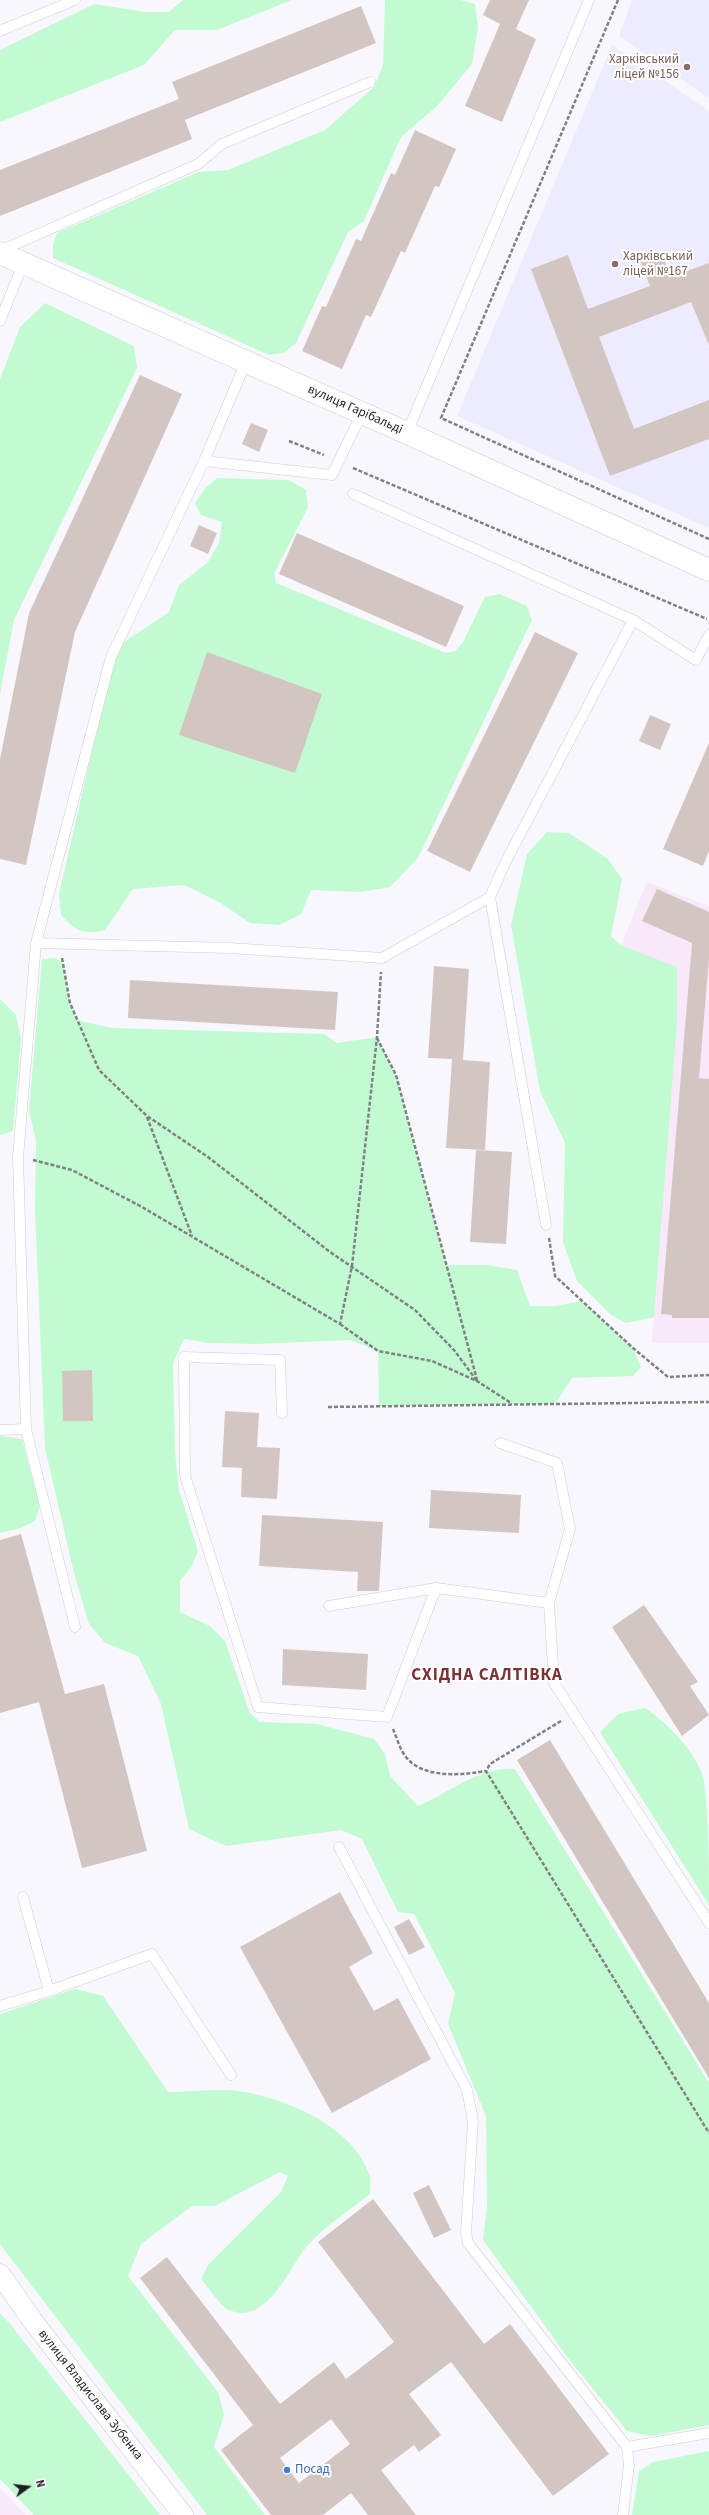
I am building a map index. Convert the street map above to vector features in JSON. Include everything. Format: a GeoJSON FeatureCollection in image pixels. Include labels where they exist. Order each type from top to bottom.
{"type":"FeatureCollection","features":[{"type":"Feature","properties":{"kind":"street","name":"вулиця Гарібальді"},"geometry":{"type":"LineString","coordinates":[[0,252],[23,264],[407,433],[709,570]]}},
{"type":"Feature","properties":{"kind":"street","name":"вулиця Владислава Зубенка"},"geometry":{"type":"LineString","coordinates":[[0,2274],[32,2320],[183,2515]]}},
{"type":"Feature","properties":{"kind":"lane"},"geometry":{"type":"LineString","coordinates":[[0,32],[75,0]]}},
{"type":"Feature","properties":{"kind":"lane"},"geometry":{"type":"LineString","coordinates":[[407,433],[589,0]]}},
{"type":"Feature","properties":{"kind":"lane"},"geometry":{"type":"LineString","coordinates":[[0,252],[198,164],[222,144],[370,82]]}},
{"type":"Feature","properties":{"kind":"lane"},"geometry":{"type":"LineString","coordinates":[[0,321],[23,264]]}},
{"type":"Feature","properties":{"kind":"lane"},"geometry":{"type":"LineString","coordinates":[[75,1627],[26,1429],[18,1157],[36,943],[111,657],[204,461],[246,362]]}},
{"type":"Feature","properties":{"kind":"lane"},"geometry":{"type":"LineString","coordinates":[[204,461],[332,475],[362,413]]}},
{"type":"Feature","properties":{"kind":"lane"},"geometry":{"type":"LineString","coordinates":[[353,494],[633,620],[696,660],[709,635]]}},
{"type":"Feature","properties":{"kind":"lane"},"geometry":{"type":"LineString","coordinates":[[546,1225],[490,897],[505,863],[633,620]]}},
{"type":"Feature","properties":{"kind":"lane"},"geometry":{"type":"LineString","coordinates":[[36,943],[229,948],[382,958],[490,897]]}},
{"type":"Feature","properties":{"kind":"lane"},"geometry":{"type":"LineString","coordinates":[[282,1413],[280,1360],[184,1357],[185,1476],[258,1708],[387,1717],[436,1588]]}},
{"type":"Feature","properties":{"kind":"lane"},"geometry":{"type":"LineString","coordinates":[[0,1430],[26,1429]]}},
{"type":"Feature","properties":{"kind":"lane"},"geometry":{"type":"LineString","coordinates":[[500,1443],[558,1464],[570,1529],[549,1603],[554,1683],[709,1923]]}},
{"type":"Feature","properties":{"kind":"lane"},"geometry":{"type":"LineString","coordinates":[[329,1606],[436,1588],[549,1603]]}},
{"type":"Feature","properties":{"kind":"lane"},"geometry":{"type":"LineString","coordinates":[[339,1847],[467,2090],[473,2121],[466,2232],[468,2243],[627,2447],[629,2465],[623,2515]]}},
{"type":"Feature","properties":{"kind":"lane"},"geometry":{"type":"LineString","coordinates":[[23,1897],[49,1991]]}},
{"type":"Feature","properties":{"kind":"lane"},"geometry":{"type":"LineString","coordinates":[[0,2006],[49,1991],[152,1954],[231,2075]]}},
{"type":"Feature","properties":{"kind":"lane"},"geometry":{"type":"LineString","coordinates":[[627,2447],[709,2433]]}},
{"type":"Feature","properties":{"kind":"path"},"geometry":{"type":"LineString","coordinates":[[618,0],[441,418],[709,539]]}},
{"type":"Feature","properties":{"kind":"path"},"geometry":{"type":"LineString","coordinates":[[289,441],[709,620]]}},
{"type":"Feature","properties":{"kind":"path"},"geometry":{"type":"LineString","coordinates":[[60,944],[70,1003],[100,1070],[147,1116],[208,1157],[352,1266],[415,1310],[454,1350],[477,1381]]}},
{"type":"Feature","properties":{"kind":"path"},"geometry":{"type":"LineString","coordinates":[[340,1324],[352,1266],[377,1037],[382,958]]}},
{"type":"Feature","properties":{"kind":"path"},"geometry":{"type":"LineString","coordinates":[[377,1037],[396,1075],[477,1381]]}},
{"type":"Feature","properties":{"kind":"path"},"geometry":{"type":"LineString","coordinates":[[147,1116],[192,1236]]}},
{"type":"Feature","properties":{"kind":"path"},"geometry":{"type":"LineString","coordinates":[[18,1157],[72,1170],[192,1236],[340,1324],[378,1351],[432,1361],[477,1381],[513,1404]]}},
{"type":"Feature","properties":{"kind":"path"},"geometry":{"type":"LineString","coordinates":[[546,1225],[555,1276],[627,1343],[668,1377],[709,1375]]}},
{"type":"Feature","properties":{"kind":"path"},"geometry":{"type":"LineString","coordinates":[[328,1407],[709,1402]]}},
{"type":"Feature","properties":{"kind":"path"},"geometry":{"type":"LineString","coordinates":[[486,1771],[490,1764],[574,1713]]}},
{"type":"Feature","properties":{"kind":"path"},"geometry":{"type":"LineString","coordinates":[[387,1717],[406,1758],[430,1773],[465,1774],[486,1771]]}},
{"type":"Feature","properties":{"kind":"path"},"geometry":{"type":"LineString","coordinates":[[486,1771],[709,2133]]}},
{"type":"Feature","properties":{"kind":"shaded area","name":"Харківський ліцей №156"},"geometry":{"type":"Polygon","coordinates":[[[632,0],[709,0],[709,98],[619,36],[632,0]]]}},
{"type":"Feature","properties":{"kind":"shaded area","name":"Харківський ліцей №167"},"geometry":{"type":"Polygon","coordinates":[[[612,45],[709,111],[709,528],[457,416],[612,45]]]}},
{"type":"Feature","properties":{"kind":"shaded area"},"geometry":{"type":"Polygon","coordinates":[[[647,882],[709,906],[709,1343],[652,1343],[677,1024],[621,945],[647,882]]]}},
{"type":"Feature","properties":{"kind":"shaded area"},"geometry":{"type":"Polygon","coordinates":[[[0,2488],[26,2515],[0,2515],[0,2488]]]}},
{"type":"Feature","properties":{"kind":"green space"},"geometry":{"type":"Polygon","coordinates":[[[183,0],[292,0],[217,30],[175,30],[144,65],[0,122],[0,50],[94,4],[146,12],[169,12],[183,0]]]}},
{"type":"Feature","properties":{"kind":"green space"},"geometry":{"type":"Polygon","coordinates":[[[385,0],[460,0],[475,4],[478,27],[472,64],[437,106],[401,137],[364,221],[348,232],[296,343],[283,353],[269,355],[53,258],[53,245],[57,233],[199,172],[228,170],[325,130],[374,87],[383,65],[385,0]]]}},
{"type":"Feature","properties":{"kind":"green space"},"geometry":{"type":"Polygon","coordinates":[[[45,303],[134,346],[137,368],[14,620],[0,694],[0,379],[20,327],[45,303]]]}},
{"type":"Feature","properties":{"kind":"green space"},"geometry":{"type":"Polygon","coordinates":[[[217,478],[289,480],[306,490],[308,507],[274,574],[276,583],[446,653],[455,651],[463,642],[485,597],[500,594],[527,606],[532,620],[418,858],[390,887],[361,892],[311,890],[301,914],[280,925],[250,923],[219,902],[184,885],[133,889],[105,930],[85,932],[75,928],[61,915],[59,894],[111,668],[124,642],[169,612],[179,585],[208,562],[219,543],[222,522],[201,515],[195,503],[206,487],[217,478]]]}},
{"type":"Feature","properties":{"kind":"green space"},"geometry":{"type":"Polygon","coordinates":[[[547,832],[569,833],[608,859],[622,879],[611,936],[621,945],[677,967],[677,1024],[654,1317],[626,1323],[611,1315],[577,1281],[563,1242],[565,1143],[540,1091],[511,925],[527,854],[547,832]]]}},
{"type":"Feature","properties":{"kind":"green space"},"geometry":{"type":"Polygon","coordinates":[[[55,958],[63,963],[70,1003],[77,1020],[111,1028],[324,1034],[337,1043],[377,1037],[396,1075],[446,1265],[488,1265],[517,1270],[530,1306],[556,1306],[581,1301],[633,1348],[641,1367],[633,1376],[572,1378],[555,1404],[379,1406],[378,1351],[350,1340],[256,1344],[208,1343],[184,1339],[173,1363],[175,1451],[179,1490],[198,1551],[192,1566],[180,1581],[180,1612],[210,1626],[225,1641],[250,1713],[260,1722],[317,1724],[374,1739],[385,1754],[390,1776],[418,1806],[477,1776],[502,1769],[515,1769],[709,2083],[709,2425],[651,2436],[627,2431],[568,2358],[483,2240],[487,2206],[486,2116],[448,2024],[455,1993],[414,1914],[398,1912],[362,1839],[341,1830],[226,1846],[189,1829],[161,1704],[138,1656],[105,1643],[89,1624],[74,1573],[45,1448],[35,1209],[36,1141],[29,1111],[42,959],[55,958]]]}},
{"type":"Feature","properties":{"kind":"green space"},"geometry":{"type":"Polygon","coordinates":[[[0,999],[16,1015],[21,1039],[13,1131],[0,1135],[0,999]]]}},
{"type":"Feature","properties":{"kind":"green space"},"geometry":{"type":"Polygon","coordinates":[[[0,1436],[22,1439],[40,1506],[35,1521],[21,1528],[0,1533],[0,1436]]]}},
{"type":"Feature","properties":{"kind":"green space"},"geometry":{"type":"Polygon","coordinates":[[[645,1708],[672,1730],[688,1749],[695,1759],[704,1780],[708,1826],[709,1905],[600,1732],[618,1714],[645,1708]]]}},
{"type":"Feature","properties":{"kind":"green space"},"geometry":{"type":"Polygon","coordinates":[[[75,1989],[103,1996],[168,2092],[212,2090],[238,2091],[276,2100],[296,2108],[316,2117],[349,2143],[361,2158],[370,2176],[370,2194],[330,2225],[308,2245],[285,2280],[265,2303],[254,2310],[241,2313],[227,2309],[217,2300],[201,2279],[208,2265],[281,2192],[288,2176],[280,2172],[215,2206],[192,2206],[141,2244],[128,2276],[218,2392],[224,2415],[214,2447],[265,2515],[207,2515],[0,2244],[0,2014],[75,1989]]]}},
{"type":"Feature","properties":{"kind":"green space"},"geometry":{"type":"Polygon","coordinates":[[[0,2313],[160,2515],[34,2515],[0,2479],[0,2313]]]}},
{"type":"Feature","properties":{"kind":"green space"},"geometry":{"type":"Polygon","coordinates":[[[709,2451],[709,2515],[632,2515],[639,2471],[653,2462],[709,2451]]]}},
{"type":"Feature","properties":{"kind":"building"},"geometry":{"type":"Polygon","coordinates":[[[490,0],[529,0],[516,29],[536,39],[502,122],[465,106],[500,24],[483,15],[490,0]]]}},
{"type":"Feature","properties":{"kind":"building"},"geometry":{"type":"Polygon","coordinates":[[[361,6],[376,43],[185,120],[192,139],[0,216],[0,170],[179,99],[172,82],[361,6]]]}},
{"type":"Feature","properties":{"kind":"building"},"geometry":{"type":"Polygon","coordinates":[[[415,130],[456,149],[439,187],[435,186],[405,253],[401,251],[371,317],[366,315],[342,369],[302,351],[322,306],[326,307],[356,239],[361,241],[391,173],[395,175],[415,130]]]}},
{"type":"Feature","properties":{"kind":"building"},"geometry":{"type":"Polygon","coordinates":[[[662,254],[671,277],[709,263],[709,345],[691,302],[599,337],[634,429],[709,400],[709,439],[610,476],[531,269],[568,255],[588,309],[650,286],[641,262],[662,254]]]}},
{"type":"Feature","properties":{"kind":"building"},"geometry":{"type":"Polygon","coordinates":[[[140,375],[182,394],[75,632],[26,865],[0,859],[0,759],[29,613],[140,375]]]}},
{"type":"Feature","properties":{"kind":"building"},"geometry":{"type":"Polygon","coordinates":[[[251,423],[268,430],[259,452],[242,444],[251,423]]]}},
{"type":"Feature","properties":{"kind":"building"},"geometry":{"type":"Polygon","coordinates":[[[199,525],[217,533],[208,554],[190,546],[199,525]]]}},
{"type":"Feature","properties":{"kind":"building"},"geometry":{"type":"Polygon","coordinates":[[[297,533],[464,606],[446,647],[279,574],[297,533]]]}},
{"type":"Feature","properties":{"kind":"building"},"geometry":{"type":"Polygon","coordinates":[[[535,632],[578,653],[470,872],[427,851],[535,632]]]}},
{"type":"Feature","properties":{"kind":"building"},"geometry":{"type":"Polygon","coordinates":[[[207,652],[322,694],[295,773],[179,735],[207,652]]]}},
{"type":"Feature","properties":{"kind":"building"},"geometry":{"type":"Polygon","coordinates":[[[650,715],[671,724],[660,750],[639,741],[650,715]]]}},
{"type":"Feature","properties":{"kind":"building"},"geometry":{"type":"Polygon","coordinates":[[[709,743],[709,851],[703,866],[663,849],[709,743]]]}},
{"type":"Feature","properties":{"kind":"building"},"geometry":{"type":"Polygon","coordinates":[[[657,889],[709,912],[709,958],[699,1078],[709,1079],[709,1318],[672,1318],[672,1315],[661,1314],[692,943],[642,921],[657,889]]]}},
{"type":"Feature","properties":{"kind":"building"},"geometry":{"type":"Polygon","coordinates":[[[434,966],[469,969],[463,1060],[490,1062],[485,1150],[446,1148],[452,1059],[428,1058],[434,966]]]}},
{"type":"Feature","properties":{"kind":"building"},"geometry":{"type":"Polygon","coordinates":[[[130,980],[338,992],[335,1030],[128,1018],[130,980]]]}},
{"type":"Feature","properties":{"kind":"building"},"geometry":{"type":"Polygon","coordinates":[[[476,1150],[512,1152],[506,1244],[470,1242],[476,1150]]]}},
{"type":"Feature","properties":{"kind":"building"},"geometry":{"type":"Polygon","coordinates":[[[92,1370],[93,1421],[63,1421],[62,1371],[92,1370]]]}},
{"type":"Feature","properties":{"kind":"building"},"geometry":{"type":"Polygon","coordinates":[[[225,1411],[259,1413],[257,1447],[280,1448],[277,1499],[241,1497],[242,1468],[222,1467],[225,1411]]]}},
{"type":"Feature","properties":{"kind":"building"},"geometry":{"type":"Polygon","coordinates":[[[431,1490],[521,1495],[519,1533],[429,1528],[431,1490]]]}},
{"type":"Feature","properties":{"kind":"building"},"geometry":{"type":"Polygon","coordinates":[[[262,1515],[383,1522],[379,1591],[357,1591],[358,1572],[259,1566],[262,1515]]]}},
{"type":"Feature","properties":{"kind":"building"},"geometry":{"type":"Polygon","coordinates":[[[21,1534],[65,1694],[104,1684],[147,1851],[82,1868],[39,1702],[0,1713],[0,1540],[21,1534]]]}},
{"type":"Feature","properties":{"kind":"building"},"geometry":{"type":"Polygon","coordinates":[[[644,1605],[698,1682],[690,1686],[709,1715],[682,1736],[612,1627],[644,1605]]]}},
{"type":"Feature","properties":{"kind":"building"},"geometry":{"type":"Polygon","coordinates":[[[283,1649],[368,1654],[366,1690],[282,1685],[283,1649]]]}},
{"type":"Feature","properties":{"kind":"building"},"geometry":{"type":"Polygon","coordinates":[[[550,1740],[709,2003],[709,2078],[517,1760],[550,1740]]]}},
{"type":"Feature","properties":{"kind":"building"},"geometry":{"type":"Polygon","coordinates":[[[340,1892],[373,1953],[349,1967],[374,2011],[398,1998],[431,2059],[332,2113],[240,1947],[340,1892]]]}},
{"type":"Feature","properties":{"kind":"building"},"geometry":{"type":"Polygon","coordinates":[[[409,1919],[425,1947],[409,1955],[394,1927],[409,1919]]]}},
{"type":"Feature","properties":{"kind":"building"},"geometry":{"type":"Polygon","coordinates":[[[429,2185],[451,2230],[434,2238],[413,2193],[429,2185]]]}},
{"type":"Feature","properties":{"kind":"building"},"geometry":{"type":"Polygon","coordinates":[[[373,2199],[484,2344],[510,2324],[609,2454],[553,2496],[451,2362],[409,2394],[441,2435],[419,2452],[414,2445],[381,2470],[416,2515],[368,2515],[351,2493],[323,2515],[271,2515],[221,2450],[253,2425],[140,2278],[167,2257],[280,2404],[334,2362],[346,2379],[394,2342],[318,2242],[373,2199]],[[331,2419],[280,2458],[299,2483],[350,2444],[331,2419]]]}},
{"type":"Feature","properties":{"kind":"place","name":"Харківський ліцей №156"},"geometry":{"type":"Point","coordinates":[687,67]}},
{"type":"Feature","properties":{"kind":"place","name":"Харківський ліцей №167"},"geometry":{"type":"Point","coordinates":[615,264]}},
{"type":"Feature","properties":{"kind":"place","name":"Посад"},"geometry":{"type":"Point","coordinates":[287,2470]}},
{"type":"Feature","properties":{"kind":"district","name":"СХІДНА САЛТІВКА"},"geometry":{"type":"Point","coordinates":[487,1676]}}]}
